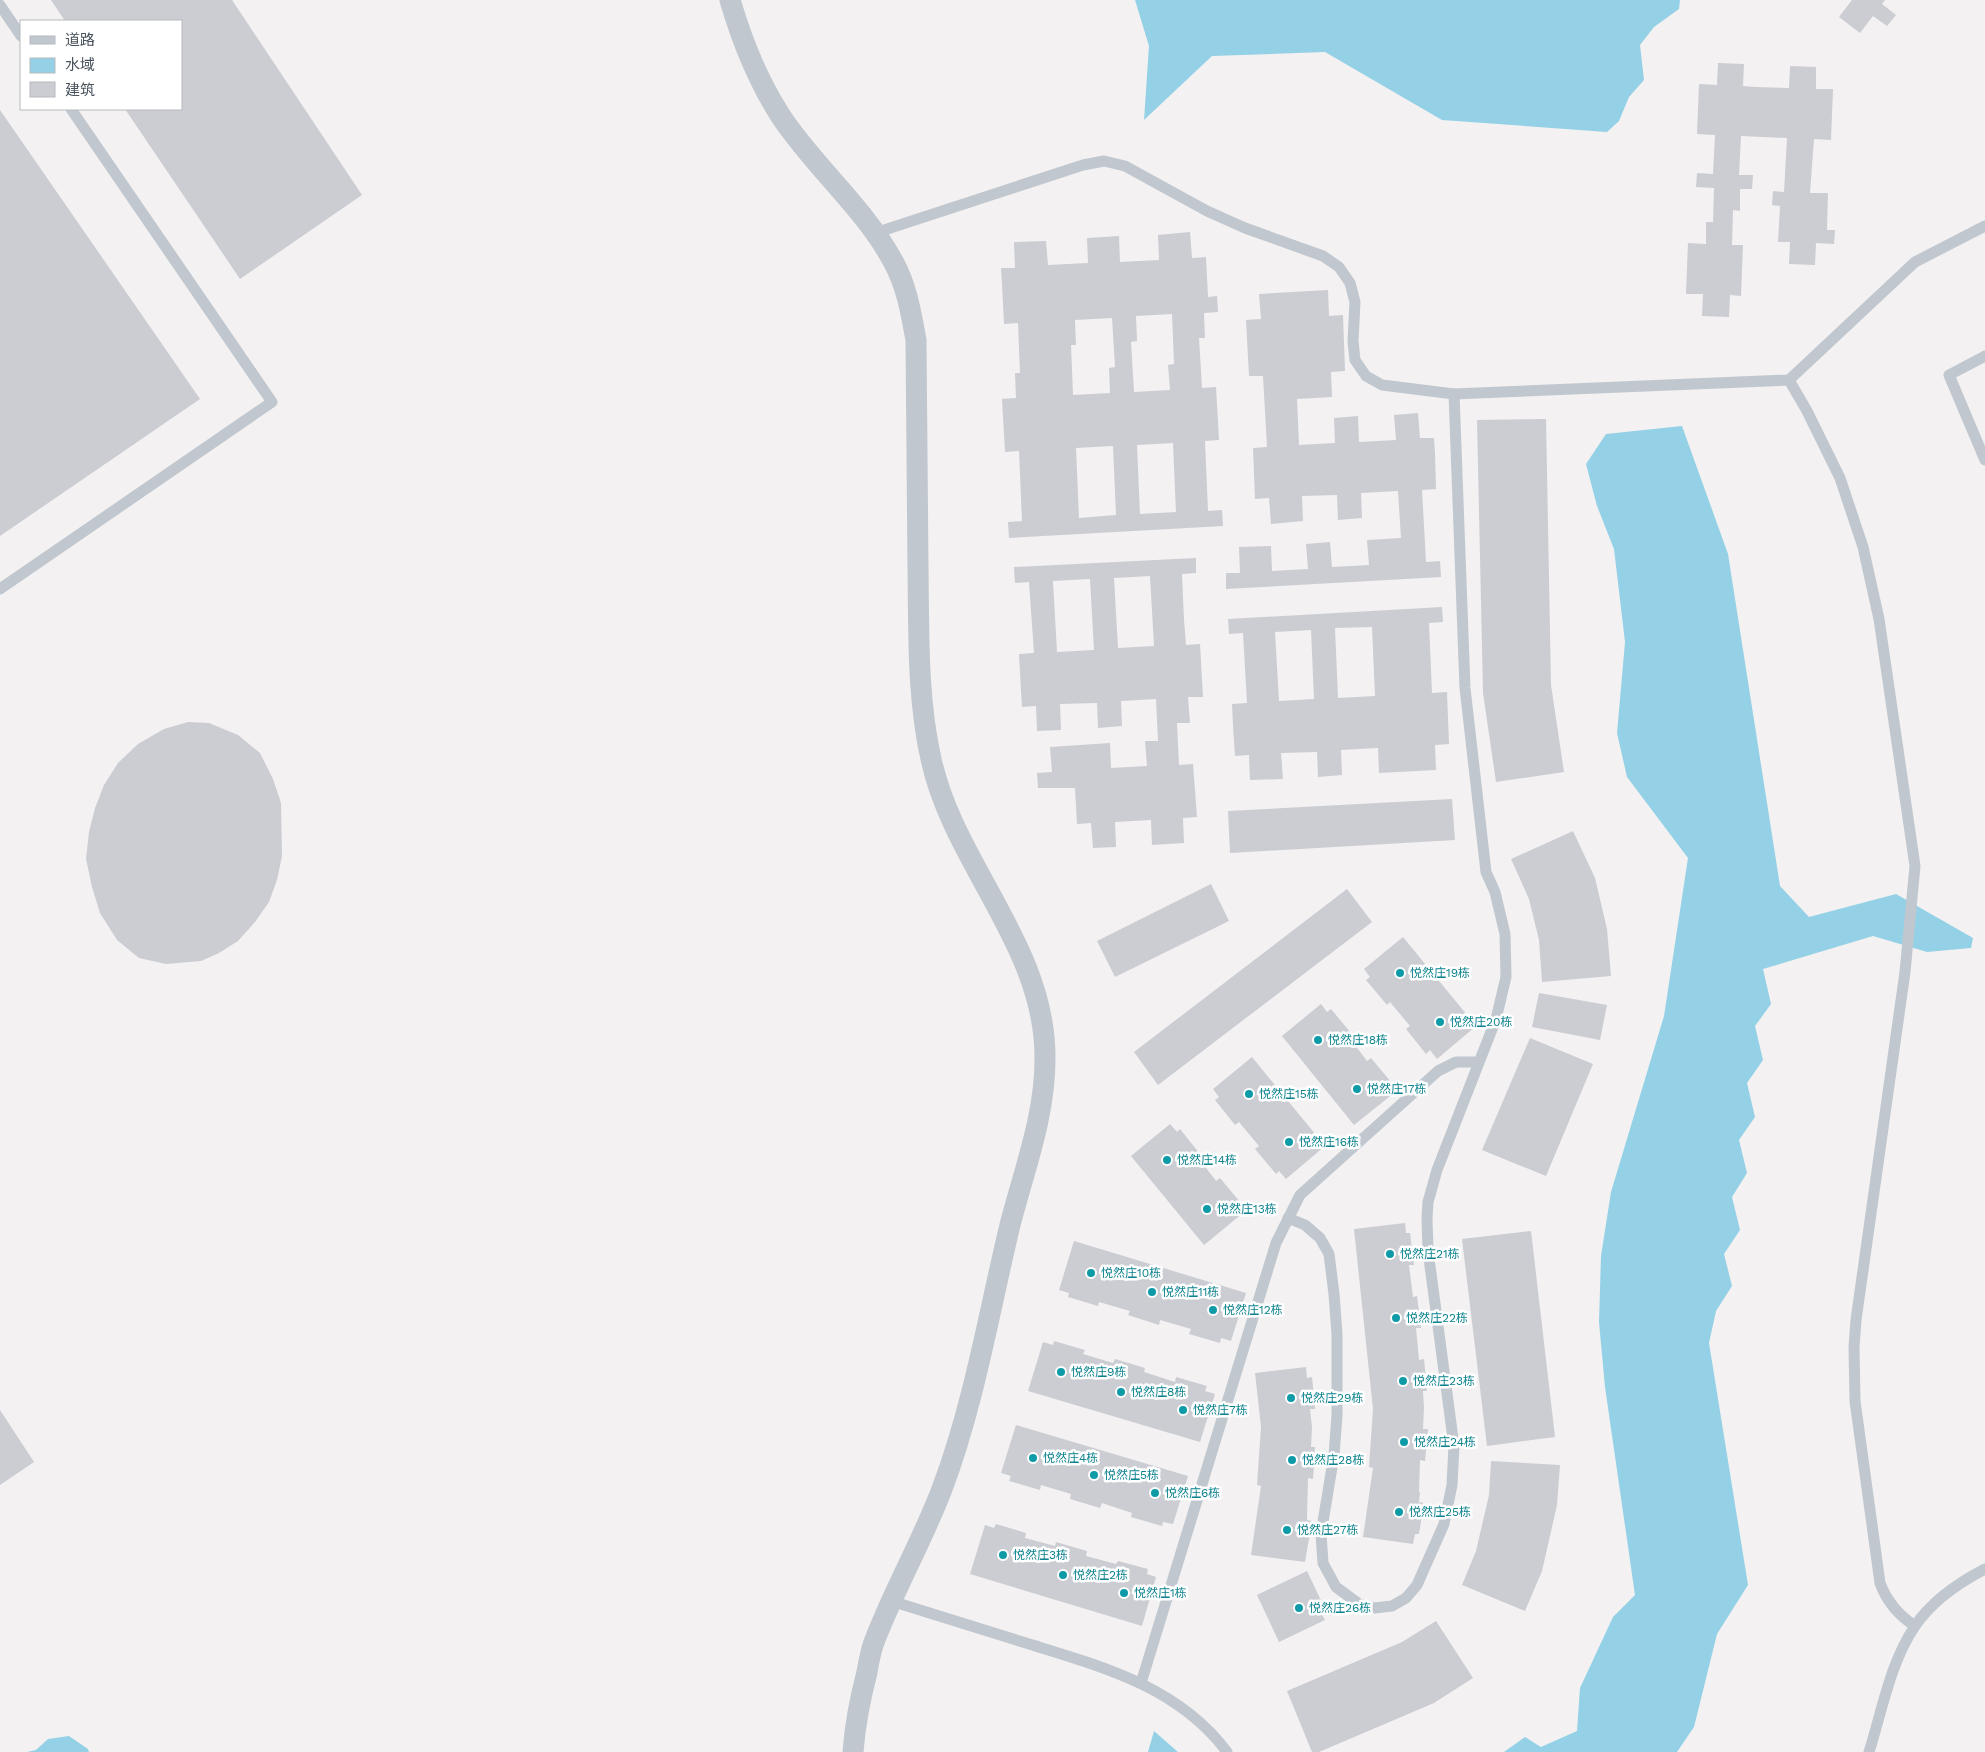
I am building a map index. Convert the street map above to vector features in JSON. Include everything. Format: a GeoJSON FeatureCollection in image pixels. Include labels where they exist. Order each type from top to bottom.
{"type":"FeatureCollection","features":[{"type":"Feature","properties":{"kind":"street"},"geometry":{"type":"LineString","coordinates":[[730,0],[739,32],[754,68],[781,116],[875,233],[894,263],[909,299],[916,340],[919,651],[922,706],[931,760],[946,809],[1026,963],[1040,1007],[1046,1058],[1040,1111],[1028,1164],[1013,1214],[959,1435],[942,1489],[874,1641],[854,1727],[853,1752]]}},
{"type":"Feature","properties":{"kind":"lane"},"geometry":{"type":"LineString","coordinates":[[0,5],[20,35]]}},
{"type":"Feature","properties":{"kind":"lane"},"geometry":{"type":"LineString","coordinates":[[0,589],[272,402],[72,110]]}},
{"type":"Feature","properties":{"kind":"lane"},"geometry":{"type":"LineString","coordinates":[[875,233],[1083,165],[1099,161],[1115,162],[1178,196],[1237,224],[1322,256],[1338,267],[1350,283],[1355,302],[1352,341],[1355,360],[1366,376],[1382,385],[1454,394],[1789,380],[1915,262],[1985,226]]}},
{"type":"Feature","properties":{"kind":"lane"},"geometry":{"type":"LineString","coordinates":[[1985,356],[1949,376],[1985,460]]}},
{"type":"Feature","properties":{"kind":"lane"},"geometry":{"type":"LineString","coordinates":[[1789,380],[1812,419],[1840,478],[1863,547],[1879,619],[1915,866],[1905,972],[1856,1320],[1854,1374],[1855,1401],[1880,1583],[1884,1594],[1897,1612],[1915,1626]]}},
{"type":"Feature","properties":{"kind":"lane"},"geometry":{"type":"LineString","coordinates":[[1288,1218],[1305,1225],[1320,1238],[1329,1254],[1334,1294],[1338,1334],[1337,1415],[1334,1455],[1321,1534],[1323,1562],[1336,1587],[1359,1604],[1375,1608],[1392,1606],[1406,1598],[1417,1585],[1444,1524],[1452,1486],[1454,1446],[1428,1251],[1428,1202],[1437,1170],[1502,998],[1507,955],[1501,912],[1486,872],[1465,688],[1454,394]]}},
{"type":"Feature","properties":{"kind":"lane"},"geometry":{"type":"LineString","coordinates":[[1141,1684],[1276,1243],[1300,1195],[1438,1071],[1456,1062],[1478,1062]]}},
{"type":"Feature","properties":{"kind":"lane"},"geometry":{"type":"LineString","coordinates":[[1869,1752],[1896,1662],[1915,1626],[1941,1596],[1985,1569]]}},
{"type":"Feature","properties":{"kind":"lane"},"geometry":{"type":"LineString","coordinates":[[891,1601],[1123,1674],[1160,1693],[1194,1718],[1227,1752]]}},
{"type":"Feature","properties":{"kind":"water"},"geometry":{"type":"Polygon","coordinates":[[[1135,0],[1680,0],[1679,9],[1654,27],[1640,45],[1644,80],[1629,97],[1619,121],[1607,132],[1442,120],[1325,52],[1212,56],[1144,120],[1149,46],[1135,0]]]}},
{"type":"Feature","properties":{"kind":"water"},"geometry":{"type":"Polygon","coordinates":[[[1682,426],[1728,554],[1780,886],[1809,917],[1896,894],[1973,938],[1971,948],[1927,952],[1873,936],[1763,969],[1771,1004],[1755,1026],[1763,1060],[1747,1083],[1755,1117],[1739,1140],[1747,1173],[1732,1197],[1740,1230],[1724,1254],[1732,1286],[1716,1311],[1709,1343],[1748,1585],[1717,1634],[1694,1727],[1677,1752],[1504,1752],[1525,1737],[1541,1747],[1577,1731],[1580,1688],[1613,1617],[1635,1595],[1605,1387],[1599,1322],[1601,1256],[1611,1192],[1664,1016],[1688,858],[1627,777],[1617,733],[1625,642],[1614,549],[1597,506],[1586,464],[1606,434],[1682,426]]]}},
{"type":"Feature","properties":{"kind":"water"},"geometry":{"type":"Polygon","coordinates":[[[1154,1731],[1178,1752],[1148,1752],[1154,1731]]]}},
{"type":"Feature","properties":{"kind":"water"},"geometry":{"type":"Polygon","coordinates":[[[69,1736],[88,1749],[89,1752],[27,1752],[36,1750],[48,1739],[69,1736]]]}},
{"type":"Feature","properties":{"kind":"building"},"geometry":{"type":"Polygon","coordinates":[[[51,0],[232,0],[362,195],[240,279],[126,110],[182,110],[182,20],[64,20],[51,0]]]}},
{"type":"Feature","properties":{"kind":"building"},"geometry":{"type":"Polygon","coordinates":[[[1852,0],[1885,0],[1882,4],[1896,15],[1887,26],[1873,16],[1860,33],[1839,17],[1852,0]]]}},
{"type":"Feature","properties":{"kind":"building"},"geometry":{"type":"Polygon","coordinates":[[[1718,63],[1744,64],[1743,86],[1755,87],[1789,88],[1790,66],[1816,67],[1816,89],[1833,89],[1831,140],[1814,139],[1810,193],[1828,193],[1827,230],[1835,230],[1834,244],[1816,243],[1815,265],[1789,264],[1790,242],[1778,242],[1780,206],[1772,205],[1773,191],[1784,192],[1787,138],[1741,136],[1739,175],[1753,175],[1752,189],[1740,189],[1740,211],[1733,210],[1732,245],[1743,245],[1741,296],[1730,295],[1729,317],[1702,316],[1703,294],[1686,294],[1688,243],[1706,244],[1706,222],[1713,222],[1714,188],[1696,187],[1697,173],[1713,174],[1715,135],[1697,134],[1699,84],[1717,85],[1718,63]]]}},
{"type":"Feature","properties":{"kind":"building"},"geometry":{"type":"Polygon","coordinates":[[[0,110],[200,399],[0,536],[0,110]]]}},
{"type":"Feature","properties":{"kind":"building"},"geometry":{"type":"Polygon","coordinates":[[[1190,232],[1192,258],[1206,257],[1208,297],[1217,296],[1218,312],[1204,313],[1205,338],[1199,338],[1202,388],[1216,387],[1219,440],[1205,441],[1208,511],[1222,510],[1223,526],[1009,538],[1008,522],[1022,521],[1019,451],[1005,452],[1002,399],[1016,398],[1015,373],[1020,373],[1018,323],[1004,324],[1001,268],[1015,268],[1014,242],[1046,241],[1048,265],[1088,263],[1087,238],[1119,236],[1120,262],[1159,260],[1158,235],[1190,232]],[[1172,314],[1136,316],[1137,341],[1131,342],[1134,392],[1170,390],[1168,365],[1174,364],[1172,314]],[[1112,318],[1075,320],[1076,345],[1071,345],[1073,395],[1110,393],[1109,368],[1115,367],[1112,318]],[[1173,443],[1137,445],[1140,514],[1176,512],[1173,443]],[[1113,446],[1076,448],[1079,518],[1116,515],[1113,446]]]}},
{"type":"Feature","properties":{"kind":"building"},"geometry":{"type":"Polygon","coordinates":[[[1328,290],[1329,316],[1343,315],[1345,371],[1331,372],[1332,397],[1297,399],[1299,445],[1335,443],[1334,418],[1358,416],[1359,442],[1396,440],[1394,415],[1418,413],[1420,438],[1434,438],[1435,453],[1436,489],[1422,490],[1426,562],[1440,561],[1441,577],[1226,589],[1226,573],[1240,573],[1239,547],[1271,546],[1272,571],[1308,569],[1306,544],[1330,542],[1332,567],[1369,565],[1367,540],[1401,538],[1398,491],[1361,493],[1362,518],[1338,520],[1337,495],[1302,496],[1303,521],[1271,524],[1269,498],[1255,499],[1253,448],[1267,447],[1263,376],[1249,376],[1246,320],[1261,319],[1259,294],[1328,290]]]}},
{"type":"Feature","properties":{"kind":"building"},"geometry":{"type":"Polygon","coordinates":[[[1546,419],[1551,685],[1564,772],[1496,782],[1483,693],[1477,420],[1546,419]]]}},
{"type":"Feature","properties":{"kind":"building"},"geometry":{"type":"Polygon","coordinates":[[[1196,558],[1196,573],[1182,574],[1186,645],[1200,644],[1203,697],[1188,697],[1190,723],[1177,723],[1179,765],[1193,764],[1197,817],[1183,818],[1184,843],[1152,845],[1151,820],[1115,822],[1116,847],[1093,848],[1091,823],[1077,824],[1075,788],[1038,788],[1037,773],[1052,772],[1050,747],[1110,743],[1111,768],[1147,766],[1145,741],[1158,741],[1156,699],[1121,701],[1122,726],[1098,728],[1097,703],[1060,704],[1061,730],[1037,731],[1036,706],[1022,707],[1019,654],[1034,653],[1029,582],[1015,583],[1014,567],[1196,558]],[[1150,576],[1114,578],[1118,648],[1154,646],[1150,576]],[[1090,579],[1053,581],[1057,652],[1094,650],[1090,579]]]}},
{"type":"Feature","properties":{"kind":"building"},"geometry":{"type":"Polygon","coordinates":[[[1442,607],[1443,622],[1429,623],[1432,693],[1447,692],[1449,744],[1435,745],[1436,770],[1379,773],[1378,748],[1341,750],[1342,775],[1318,777],[1317,752],[1281,753],[1283,779],[1250,780],[1249,755],[1235,756],[1233,726],[1232,704],[1247,703],[1243,633],[1229,634],[1228,619],[1442,607]],[[1372,627],[1335,628],[1338,698],[1375,696],[1372,627]],[[1311,630],[1275,632],[1279,701],[1314,699],[1311,630]]]}},
{"type":"Feature","properties":{"kind":"building"},"geometry":{"type":"Polygon","coordinates":[[[188,722],[209,723],[238,735],[260,753],[273,779],[281,803],[282,856],[277,880],[269,902],[238,941],[219,953],[201,961],[166,964],[139,958],[117,940],[100,913],[86,859],[89,832],[95,808],[104,785],[118,763],[138,744],[164,729],[188,722]]]}},
{"type":"Feature","properties":{"kind":"building"},"geometry":{"type":"Polygon","coordinates":[[[1452,799],[1455,840],[1230,853],[1228,811],[1452,799]]]}},
{"type":"Feature","properties":{"kind":"building"},"geometry":{"type":"Polygon","coordinates":[[[1573,831],[1595,878],[1607,929],[1611,976],[1542,982],[1539,940],[1529,899],[1511,859],[1573,831]]]}},
{"type":"Feature","properties":{"kind":"building"},"geometry":{"type":"Polygon","coordinates":[[[1211,884],[1229,921],[1115,977],[1097,941],[1211,884]]]}},
{"type":"Feature","properties":{"kind":"building"},"geometry":{"type":"Polygon","coordinates":[[[1347,889],[1372,922],[1158,1085],[1134,1052],[1347,889]]]}},
{"type":"Feature","properties":{"kind":"building"},"geometry":{"type":"Polygon","coordinates":[[[1403,937],[1476,1026],[1437,1059],[1430,1050],[1426,1054],[1406,1029],[1410,1026],[1390,1002],[1387,1005],[1366,980],[1370,977],[1364,969],[1403,937]]]}},
{"type":"Feature","properties":{"kind":"building"},"geometry":{"type":"Polygon","coordinates":[[[1539,993],[1607,1005],[1600,1040],[1532,1027],[1539,993]]]}},
{"type":"Feature","properties":{"kind":"building"},"geometry":{"type":"Polygon","coordinates":[[[1321,1004],[1327,1012],[1331,1009],[1351,1033],[1348,1036],[1367,1061],[1371,1058],[1391,1082],[1387,1085],[1394,1093],[1354,1125],[1282,1036],[1321,1004]]]}},
{"type":"Feature","properties":{"kind":"building"},"geometry":{"type":"Polygon","coordinates":[[[1530,1038],[1593,1064],[1546,1176],[1482,1150],[1530,1038]]]}},
{"type":"Feature","properties":{"kind":"building"},"geometry":{"type":"Polygon","coordinates":[[[1252,1057],[1325,1146],[1286,1179],[1279,1171],[1276,1174],[1255,1149],[1259,1146],[1239,1122],[1235,1125],[1215,1100],[1219,1097],[1213,1089],[1252,1057]]]}},
{"type":"Feature","properties":{"kind":"building"},"geometry":{"type":"Polygon","coordinates":[[[1170,1124],[1177,1132],[1180,1129],[1200,1154],[1197,1156],[1216,1181],[1220,1178],[1240,1202],[1236,1205],[1243,1213],[1204,1245],[1131,1156],[1170,1124]]]}},
{"type":"Feature","properties":{"kind":"building"},"geometry":{"type":"Polygon","coordinates":[[[1405,1223],[1406,1233],[1410,1233],[1414,1265],[1409,1265],[1413,1297],[1417,1296],[1421,1328],[1416,1328],[1419,1360],[1424,1359],[1427,1391],[1423,1391],[1423,1429],[1428,1429],[1425,1461],[1420,1460],[1419,1502],[1424,1503],[1419,1534],[1415,1534],[1413,1544],[1363,1537],[1373,1468],[1369,1467],[1373,1409],[1354,1229],[1405,1223]]]}},
{"type":"Feature","properties":{"kind":"building"},"geometry":{"type":"Polygon","coordinates":[[[1531,1231],[1555,1437],[1487,1446],[1462,1239],[1531,1231]]]}},
{"type":"Feature","properties":{"kind":"building"},"geometry":{"type":"Polygon","coordinates":[[[1074,1241],[1246,1293],[1231,1341],[1221,1338],[1220,1343],[1189,1334],[1191,1329],[1160,1320],[1159,1325],[1128,1315],[1130,1311],[1099,1302],[1098,1306],[1068,1297],[1069,1293],[1059,1290],[1074,1241]]]}},
{"type":"Feature","properties":{"kind":"building"},"geometry":{"type":"Polygon","coordinates":[[[1054,1341],[1085,1350],[1083,1354],[1113,1363],[1115,1359],[1145,1368],[1144,1372],[1175,1382],[1176,1377],[1207,1386],[1205,1391],[1215,1394],[1200,1442],[1028,1391],[1043,1342],[1053,1345],[1054,1341]]]}},
{"type":"Feature","properties":{"kind":"building"},"geometry":{"type":"Polygon","coordinates":[[[1306,1367],[1307,1378],[1312,1377],[1315,1409],[1310,1409],[1312,1427],[1311,1447],[1315,1447],[1313,1479],[1308,1478],[1307,1520],[1312,1521],[1305,1562],[1251,1555],[1261,1486],[1257,1485],[1261,1427],[1255,1373],[1306,1367]]]}},
{"type":"Feature","properties":{"kind":"building"},"geometry":{"type":"Polygon","coordinates":[[[0,1410],[34,1462],[0,1485],[0,1410]]]}},
{"type":"Feature","properties":{"kind":"building"},"geometry":{"type":"Polygon","coordinates":[[[1016,1425],[1188,1476],[1173,1524],[1163,1522],[1162,1526],[1131,1517],[1132,1513],[1102,1503],[1100,1508],[1070,1499],[1071,1494],[1041,1485],[1040,1490],[1009,1481],[1011,1476],[1001,1473],[1016,1425]]]}},
{"type":"Feature","properties":{"kind":"building"},"geometry":{"type":"Polygon","coordinates":[[[1491,1461],[1560,1465],[1557,1505],[1542,1571],[1525,1611],[1462,1585],[1476,1551],[1489,1495],[1491,1461]]]}},
{"type":"Feature","properties":{"kind":"building"},"geometry":{"type":"Polygon","coordinates":[[[996,1524],[1026,1533],[1025,1538],[1055,1546],[1056,1542],[1087,1551],[1086,1556],[1116,1564],[1118,1561],[1148,1569],[1147,1574],[1156,1577],[1142,1626],[970,1574],[985,1525],[994,1528],[996,1524]]]}},
{"type":"Feature","properties":{"kind":"building","name":"悦然庄26栋"},"geometry":{"type":"Polygon","coordinates":[[[1307,1571],[1325,1609],[1320,1611],[1325,1620],[1279,1642],[1257,1595],[1307,1571]]]}},
{"type":"Feature","properties":{"kind":"building"},"geometry":{"type":"Polygon","coordinates":[[[1436,1621],[1473,1678],[1434,1703],[1319,1752],[1312,1752],[1287,1691],[1402,1642],[1436,1621]]]}},
{"type":"Feature","properties":{"kind":"place","name":"悦然庄19栋"},"geometry":{"type":"Point","coordinates":[1400,973]}},
{"type":"Feature","properties":{"kind":"place","name":"悦然庄20栋"},"geometry":{"type":"Point","coordinates":[1440,1022]}},
{"type":"Feature","properties":{"kind":"place","name":"悦然庄18栋"},"geometry":{"type":"Point","coordinates":[1318,1040]}},
{"type":"Feature","properties":{"kind":"place","name":"悦然庄17栋"},"geometry":{"type":"Point","coordinates":[1357,1089]}},
{"type":"Feature","properties":{"kind":"place","name":"悦然庄15栋"},"geometry":{"type":"Point","coordinates":[1249,1094]}},
{"type":"Feature","properties":{"kind":"place","name":"悦然庄16栋"},"geometry":{"type":"Point","coordinates":[1289,1142]}},
{"type":"Feature","properties":{"kind":"place","name":"悦然庄14栋"},"geometry":{"type":"Point","coordinates":[1167,1160]}},
{"type":"Feature","properties":{"kind":"place","name":"悦然庄13栋"},"geometry":{"type":"Point","coordinates":[1207,1209]}},
{"type":"Feature","properties":{"kind":"place","name":"悦然庄21栋"},"geometry":{"type":"Point","coordinates":[1390,1254]}},
{"type":"Feature","properties":{"kind":"place","name":"悦然庄10栋"},"geometry":{"type":"Point","coordinates":[1091,1273]}},
{"type":"Feature","properties":{"kind":"place","name":"悦然庄11栋"},"geometry":{"type":"Point","coordinates":[1152,1292]}},
{"type":"Feature","properties":{"kind":"place","name":"悦然庄12栋"},"geometry":{"type":"Point","coordinates":[1213,1310]}},
{"type":"Feature","properties":{"kind":"place","name":"悦然庄22栋"},"geometry":{"type":"Point","coordinates":[1396,1318]}},
{"type":"Feature","properties":{"kind":"place","name":"悦然庄9栋"},"geometry":{"type":"Point","coordinates":[1061,1372]}},
{"type":"Feature","properties":{"kind":"place","name":"悦然庄23栋"},"geometry":{"type":"Point","coordinates":[1403,1381]}},
{"type":"Feature","properties":{"kind":"place","name":"悦然庄8栋"},"geometry":{"type":"Point","coordinates":[1121,1392]}},
{"type":"Feature","properties":{"kind":"place","name":"悦然庄29栋"},"geometry":{"type":"Point","coordinates":[1291,1398]}},
{"type":"Feature","properties":{"kind":"place","name":"悦然庄7栋"},"geometry":{"type":"Point","coordinates":[1183,1410]}},
{"type":"Feature","properties":{"kind":"place","name":"悦然庄24栋"},"geometry":{"type":"Point","coordinates":[1404,1442]}},
{"type":"Feature","properties":{"kind":"place","name":"悦然庄4栋"},"geometry":{"type":"Point","coordinates":[1033,1458]}},
{"type":"Feature","properties":{"kind":"place","name":"悦然庄28栋"},"geometry":{"type":"Point","coordinates":[1292,1460]}},
{"type":"Feature","properties":{"kind":"place","name":"悦然庄5栋"},"geometry":{"type":"Point","coordinates":[1094,1475]}},
{"type":"Feature","properties":{"kind":"place","name":"悦然庄6栋"},"geometry":{"type":"Point","coordinates":[1155,1493]}},
{"type":"Feature","properties":{"kind":"place","name":"悦然庄25栋"},"geometry":{"type":"Point","coordinates":[1399,1512]}},
{"type":"Feature","properties":{"kind":"place","name":"悦然庄27栋"},"geometry":{"type":"Point","coordinates":[1287,1530]}},
{"type":"Feature","properties":{"kind":"place","name":"悦然庄3栋"},"geometry":{"type":"Point","coordinates":[1003,1555]}},
{"type":"Feature","properties":{"kind":"place","name":"悦然庄2栋"},"geometry":{"type":"Point","coordinates":[1063,1575]}},
{"type":"Feature","properties":{"kind":"place","name":"悦然庄1栋"},"geometry":{"type":"Point","coordinates":[1124,1593]}},
{"type":"Feature","properties":{"kind":"place","name":"悦然庄26栋"},"geometry":{"type":"Point","coordinates":[1299,1608]}}]}
